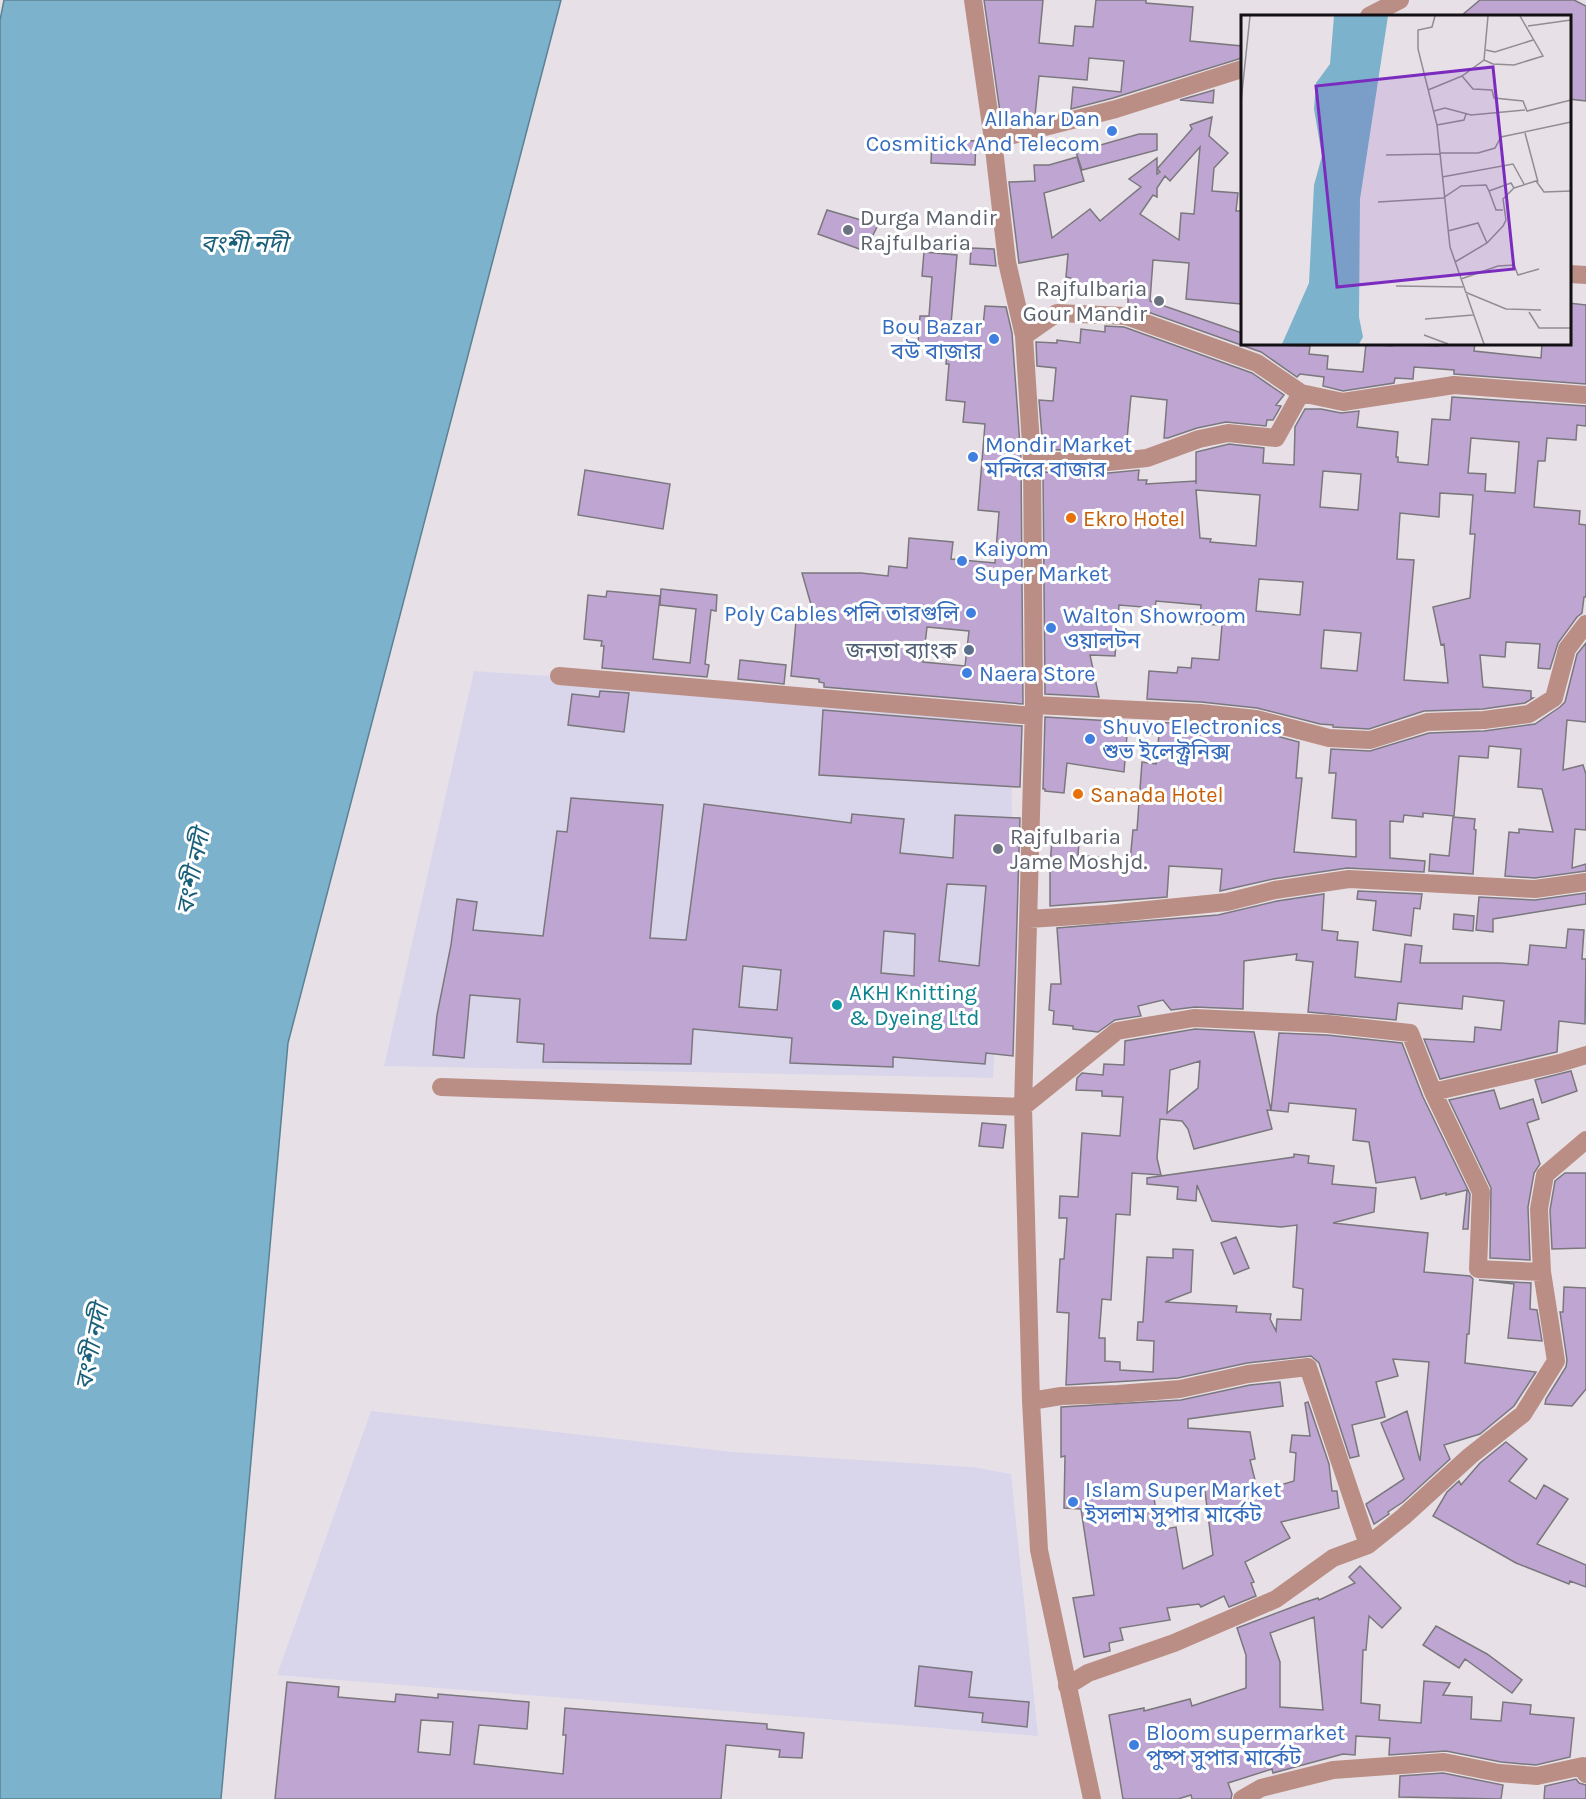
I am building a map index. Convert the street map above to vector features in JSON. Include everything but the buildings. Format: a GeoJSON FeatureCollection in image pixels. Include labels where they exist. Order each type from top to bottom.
{"type":"FeatureCollection","features":[{"type":"Feature","properties":{"kind":"street"},"geometry":{"type":"LineString","coordinates":[[973,0],[993,140],[1007,262],[1024,336],[1032,460],[1034,710],[1023,1107],[1031,1401],[1039,1551],[1092,1799]]}},
{"type":"Feature","properties":{"kind":"street"},"geometry":{"type":"LineString","coordinates":[[1371,15],[1400,0]]}},
{"type":"Feature","properties":{"kind":"street"},"geometry":{"type":"LineString","coordinates":[[993,140],[1116,109],[1241,69]]}},
{"type":"Feature","properties":{"kind":"street"},"geometry":{"type":"LineString","coordinates":[[1571,274],[1586,275]]}},
{"type":"Feature","properties":{"kind":"street"},"geometry":{"type":"LineString","coordinates":[[1024,336],[1057,313],[1126,316],[1257,363],[1301,393],[1343,402],[1454,385],[1586,394]]}},
{"type":"Feature","properties":{"kind":"street"},"geometry":{"type":"LineString","coordinates":[[1032,460],[1098,463],[1147,458],[1198,439],[1228,433],[1276,438],[1301,393]]}},
{"type":"Feature","properties":{"kind":"street"},"geometry":{"type":"LineString","coordinates":[[560,676],[1034,710],[1200,713],[1256,719],[1329,738],[1370,740],[1427,722],[1484,720],[1530,714],[1554,698],[1567,649],[1586,624]]}},
{"type":"Feature","properties":{"kind":"street"},"geometry":{"type":"LineString","coordinates":[[1029,919],[1227,902],[1275,890],[1349,879],[1535,889],[1586,882]]}},
{"type":"Feature","properties":{"kind":"street"},"geometry":{"type":"LineString","coordinates":[[441,1087],[1023,1107],[1117,1031],[1194,1018],[1328,1024],[1410,1033],[1433,1092],[1481,1192],[1478,1269],[1542,1272]]}},
{"type":"Feature","properties":{"kind":"street"},"geometry":{"type":"LineString","coordinates":[[1433,1092],[1586,1055]]}},
{"type":"Feature","properties":{"kind":"street"},"geometry":{"type":"LineString","coordinates":[[1067,1686],[1088,1673],[1174,1643],[1276,1599],[1333,1557],[1368,1545],[1403,1517],[1470,1456],[1523,1414],[1556,1361],[1542,1272],[1539,1209],[1545,1175],[1586,1140]]}},
{"type":"Feature","properties":{"kind":"street"},"geometry":{"type":"LineString","coordinates":[[1031,1401],[1060,1395],[1118,1394],[1180,1389],[1248,1374],[1308,1367],[1368,1545]]}},
{"type":"Feature","properties":{"kind":"street"},"geometry":{"type":"LineString","coordinates":[[1242,1799],[1261,1788],[1333,1770],[1444,1762],[1499,1773],[1537,1776],[1583,1767],[1586,1774]]}},
{"type":"Feature","properties":{"kind":"shaded area"},"geometry":{"type":"Polygon","coordinates":[[[474,671],[1010,708],[1015,976],[998,976],[993,1078],[384,1066],[474,671]]]}},
{"type":"Feature","properties":{"kind":"shaded area"},"geometry":{"type":"Polygon","coordinates":[[[371,1411],[733,1452],[973,1467],[1011,1474],[1038,1736],[277,1675],[371,1411]]]}},
{"type":"Feature","properties":{"kind":"water","name":"বংশী নদী"},"geometry":{"type":"Polygon","coordinates":[[[4,0],[561,0],[288,1043],[221,1799],[0,1799],[0,20],[4,0]]]}},
{"type":"Feature","properties":{"kind":"place","name":"Allahar Dan Cosmitick And Telecom"},"geometry":{"type":"Point","coordinates":[1112,131]}},
{"type":"Feature","properties":{"kind":"place","name":"Durga Mandir Rajfulbaria"},"geometry":{"type":"Point","coordinates":[848,230]}},
{"type":"Feature","properties":{"kind":"place","name":"Rajfulbaria Gour Mandir"},"geometry":{"type":"Point","coordinates":[1159,301]}},
{"type":"Feature","properties":{"kind":"place","name":"Bou Bazar বউ বাজার"},"geometry":{"type":"Point","coordinates":[994,339]}},
{"type":"Feature","properties":{"kind":"place","name":"Mondir Market মন্দিরে বাজার"},"geometry":{"type":"Point","coordinates":[973,457]}},
{"type":"Feature","properties":{"kind":"place","name":"Ekro Hotel"},"geometry":{"type":"Point","coordinates":[1071,518]}},
{"type":"Feature","properties":{"kind":"place","name":"Kaiyom Super Market"},"geometry":{"type":"Point","coordinates":[962,561]}},
{"type":"Feature","properties":{"kind":"place","name":"Poly Cables পলি তারগুলি"},"geometry":{"type":"Point","coordinates":[971,613]}},
{"type":"Feature","properties":{"kind":"place","name":"Walton Showroom ওয়ালটন"},"geometry":{"type":"Point","coordinates":[1051,628]}},
{"type":"Feature","properties":{"kind":"place","name":"জনতা ব্যাংক"},"geometry":{"type":"Point","coordinates":[969,650]}},
{"type":"Feature","properties":{"kind":"place","name":"Naera Store"},"geometry":{"type":"Point","coordinates":[967,673]}},
{"type":"Feature","properties":{"kind":"place","name":"Shuvo Electronics শুভ ইলেক্ট্রনিক্স"},"geometry":{"type":"Point","coordinates":[1090,739]}},
{"type":"Feature","properties":{"kind":"place","name":"Sanada Hotel"},"geometry":{"type":"Point","coordinates":[1078,794]}},
{"type":"Feature","properties":{"kind":"place","name":"Rajfulbaria Jame Moshjd."},"geometry":{"type":"Point","coordinates":[998,849]}},
{"type":"Feature","properties":{"kind":"place","name":"AKH Knitting & Dyeing Ltd"},"geometry":{"type":"Point","coordinates":[837,1005]}},
{"type":"Feature","properties":{"kind":"place","name":"Islam Super Market ইসলাম সুপার মার্কেট"},"geometry":{"type":"Point","coordinates":[1073,1502]}},
{"type":"Feature","properties":{"kind":"place","name":"Bloom supermarket পুষ্প সুপার মার্কেট"},"geometry":{"type":"Point","coordinates":[1134,1745]}}]}
